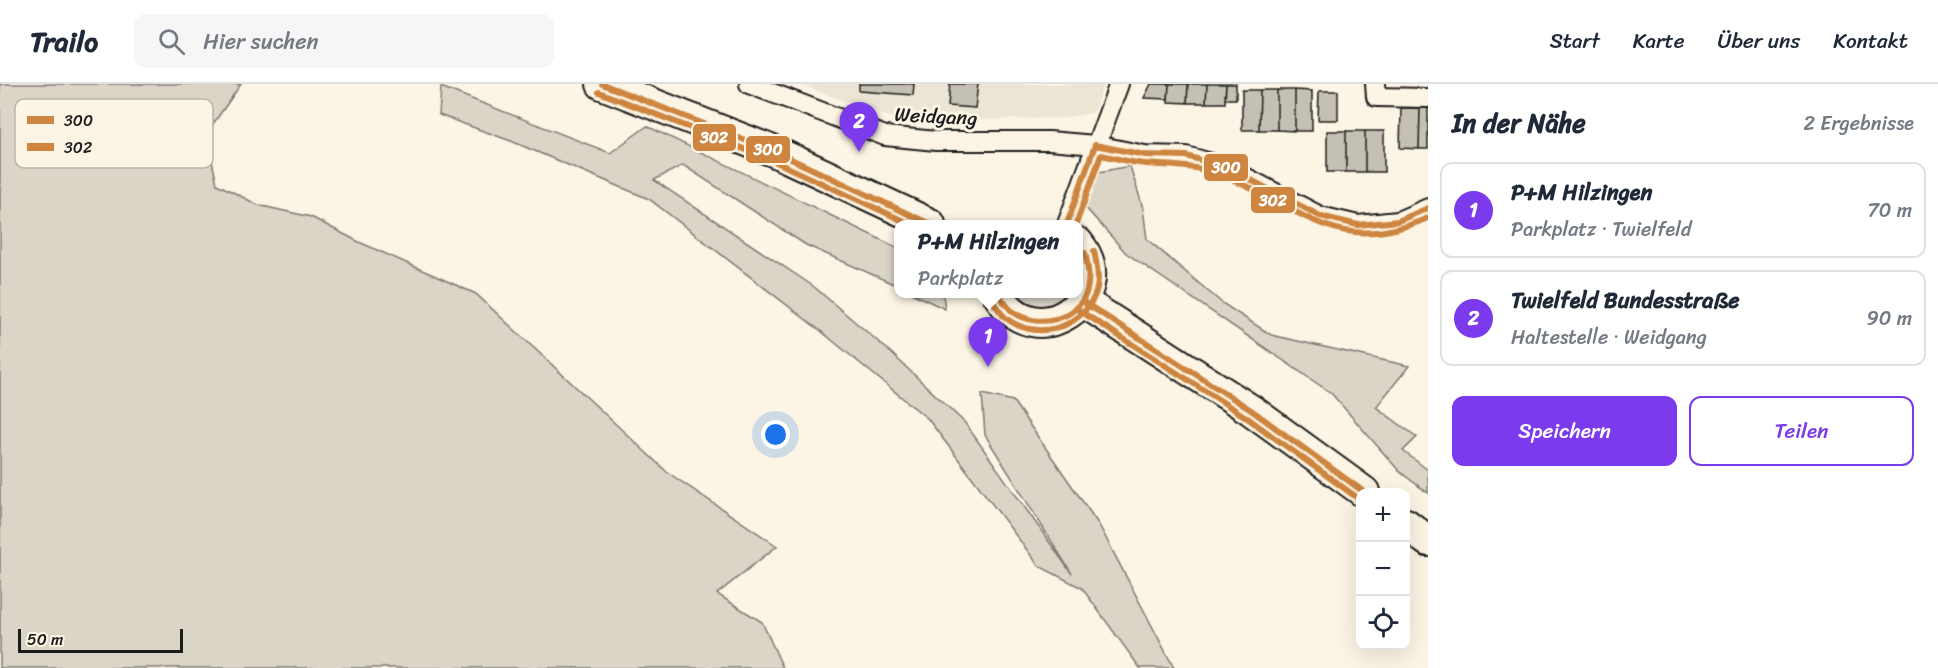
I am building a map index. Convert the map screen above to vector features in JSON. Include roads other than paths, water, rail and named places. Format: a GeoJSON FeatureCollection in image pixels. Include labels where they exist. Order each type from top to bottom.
{"type":"FeatureCollection","features":[{"type":"Feature","properties":{"kind":"main road"},"geometry":{"type":"LineString","coordinates":[[602,84],[778,153],[919,220]]}},
{"type":"Feature","properties":{"kind":"main road"},"geometry":{"type":"LineString","coordinates":[[1083,252],[1089,262],[1090,276],[1083,298]]}},
{"type":"Feature","properties":{"kind":"main road"},"geometry":{"type":"LineString","coordinates":[[1001,298],[1016,315],[1030,321],[1045,322],[1066,316],[1083,298]]}},
{"type":"Feature","properties":{"kind":"main road"},"geometry":{"type":"LineString","coordinates":[[1082,301],[1251,410],[1358,488]]}},
{"type":"Feature","properties":{"kind":"main road"},"geometry":{"type":"LineString","coordinates":[[1410,527],[1428,541]]}},
{"type":"Feature","properties":{"kind":"street","name":"Weidgang"},"geometry":{"type":"LineString","coordinates":[[749,84],[885,136],[936,141],[1049,141],[1095,145],[1145,155],[1186,156],[1226,167],[1320,216],[1358,225],[1398,221],[1428,208]]}},
{"type":"Feature","properties":{"kind":"street"},"geometry":{"type":"LineString","coordinates":[[1069,220],[1119,84]]}},
{"type":"Feature","properties":{"kind":"street"},"geometry":{"type":"LineString","coordinates":[[1375,84],[1376,97],[1428,98]]}},
{"type":"Feature","properties":{"kind":"place","name":"Twielfeld Bundesstraße"},"geometry":{"type":"Point","coordinates":[859,152]}},
{"type":"Feature","properties":{"kind":"place","name":"P+M Hilzingen"},"geometry":{"type":"Point","coordinates":[988,367]}}]}
